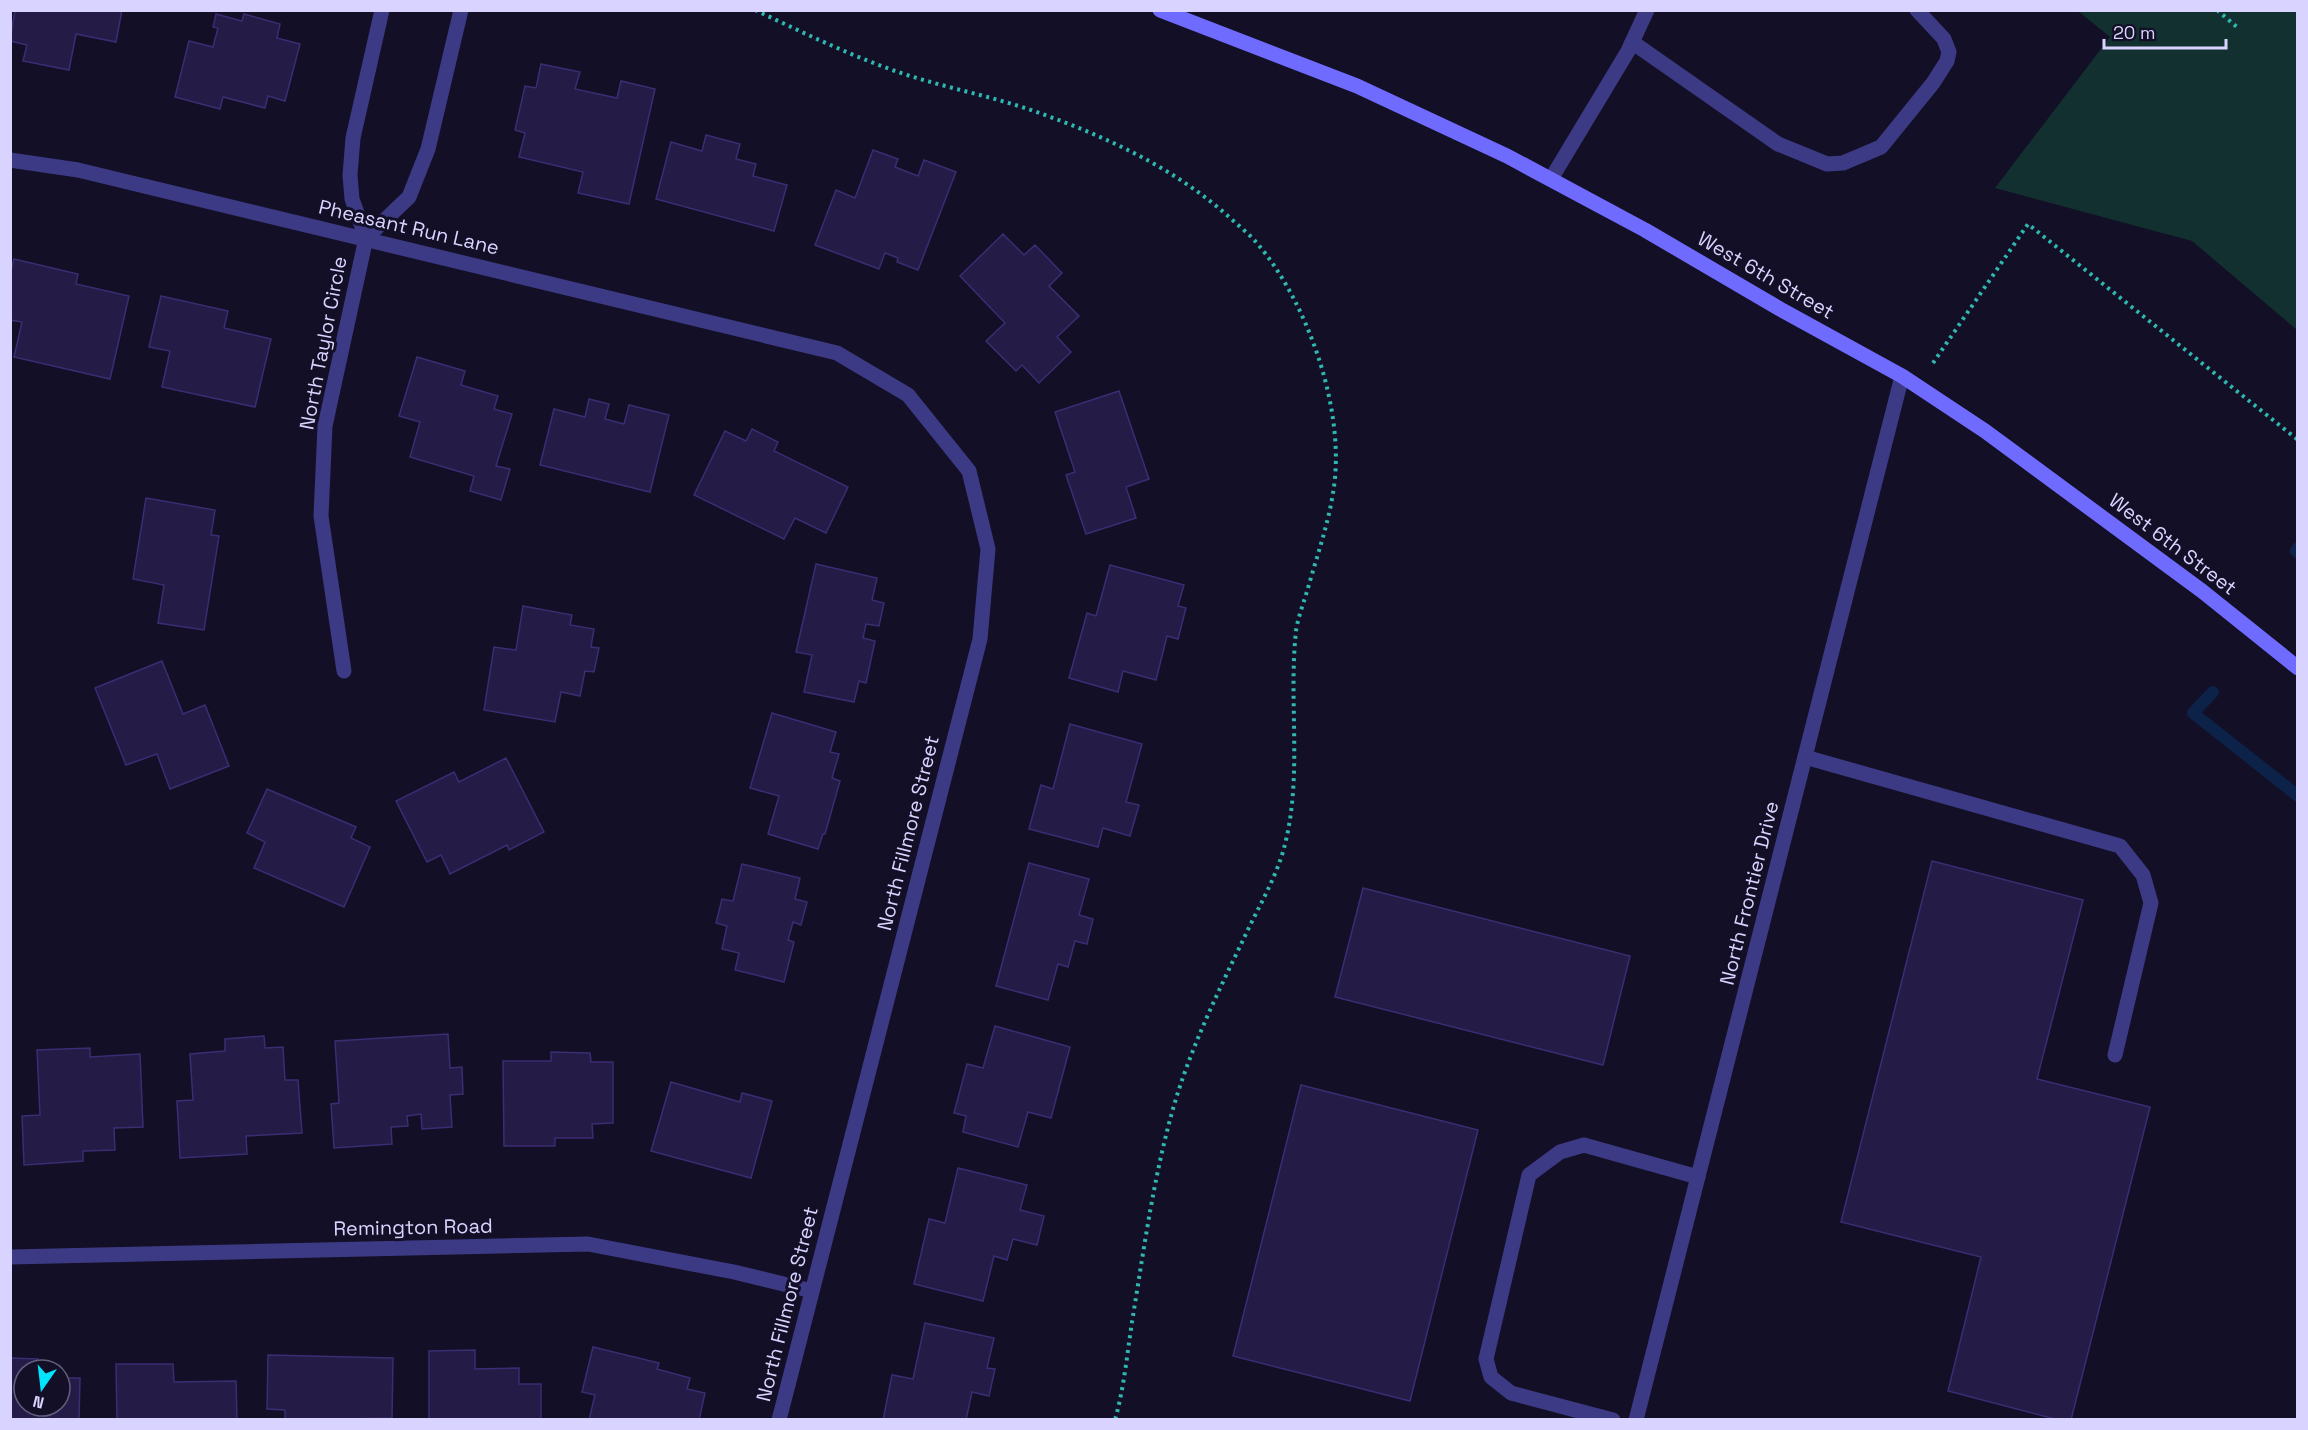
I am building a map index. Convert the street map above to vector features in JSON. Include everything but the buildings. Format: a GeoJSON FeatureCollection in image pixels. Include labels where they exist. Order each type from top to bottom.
{"type":"FeatureCollection","features":[{"type":"Feature","properties":{"kind":"main road","name":"West 6th Street"},"geometry":{"type":"LineString","coordinates":[[1160,10],[1357,86],[1551,178],[1902,376],[1985,431],[2202,591],[2298,668]]}},
{"type":"Feature","properties":{"kind":"street","name":"North Taylor Circle"},"geometry":{"type":"LineString","coordinates":[[344,671],[321,516],[325,426],[366,238],[352,199],[350,175],[353,138],[382,10]]}},
{"type":"Feature","properties":{"kind":"street","name":"North Taylor Circle"},"geometry":{"type":"LineString","coordinates":[[366,238],[409,197],[428,149],[461,10]]}},
{"type":"Feature","properties":{"kind":"street"},"geometry":{"type":"LineString","coordinates":[[1551,178],[1632,42],[1647,10]]}},
{"type":"Feature","properties":{"kind":"street"},"geometry":{"type":"LineString","coordinates":[[1632,42],[1778,144],[1827,164],[1843,163],[1881,147],[1933,84],[1947,61],[1949,52],[1944,39],[1917,10]]}},
{"type":"Feature","properties":{"kind":"street","name":"Pheasant Run Lane"},"geometry":{"type":"LineString","coordinates":[[10,160],[78,170],[796,342]]}},
{"type":"Feature","properties":{"kind":"street","name":"North Fillmore Street"},"geometry":{"type":"LineString","coordinates":[[779,1419],[980,639],[988,549],[969,471],[909,394],[837,352],[796,342]]}},
{"type":"Feature","properties":{"kind":"street","name":"North Frontier Drive"},"geometry":{"type":"LineString","coordinates":[[1636,1419],[1902,376]]}},
{"type":"Feature","properties":{"kind":"street"},"geometry":{"type":"LineString","coordinates":[[1805,757],[2120,846],[2143,875],[2151,903],[2115,1055]]}},
{"type":"Feature","properties":{"kind":"street"},"geometry":{"type":"LineString","coordinates":[[1613,1419],[1511,1394],[1491,1377],[1486,1359],[1529,1175],[1560,1152],[1584,1145],[1698,1177]]}},
{"type":"Feature","properties":{"kind":"street","name":"Remington Road"},"geometry":{"type":"LineString","coordinates":[[10,1257],[588,1244],[734,1272],[812,1291]]}},
{"type":"Feature","properties":{"kind":"path"},"geometry":{"type":"LineString","coordinates":[[755,10],[847,53],[902,73],[1021,107],[1074,126],[1142,157],[1187,182],[1255,241],[1286,286],[1304,322],[1321,366],[1331,409],[1336,447],[1334,489],[1324,535],[1296,627],[1293,704],[1294,785],[1289,819],[1282,854],[1275,874],[1203,1027],[1176,1101],[1160,1166],[1115,1419]]}},
{"type":"Feature","properties":{"kind":"path"},"geometry":{"type":"LineString","coordinates":[[2217,10],[2238,28]]}},
{"type":"Feature","properties":{"kind":"path"},"geometry":{"type":"LineString","coordinates":[[1917,386],[2028,224],[2298,440]]}},
{"type":"Feature","properties":{"kind":"green space"},"geometry":{"type":"Polygon","coordinates":[[[2078,11],[2297,11],[2297,330],[2192,241],[1995,188],[2110,37],[2078,11]]]}},
{"type":"Feature","properties":{"kind":"waterway"},"geometry":{"type":"LineString","coordinates":[[2298,548],[2296,551],[2298,553]]}},
{"type":"Feature","properties":{"kind":"waterway"},"geometry":{"type":"LineString","coordinates":[[2213,692],[2193,713],[2298,796]]}}]}
